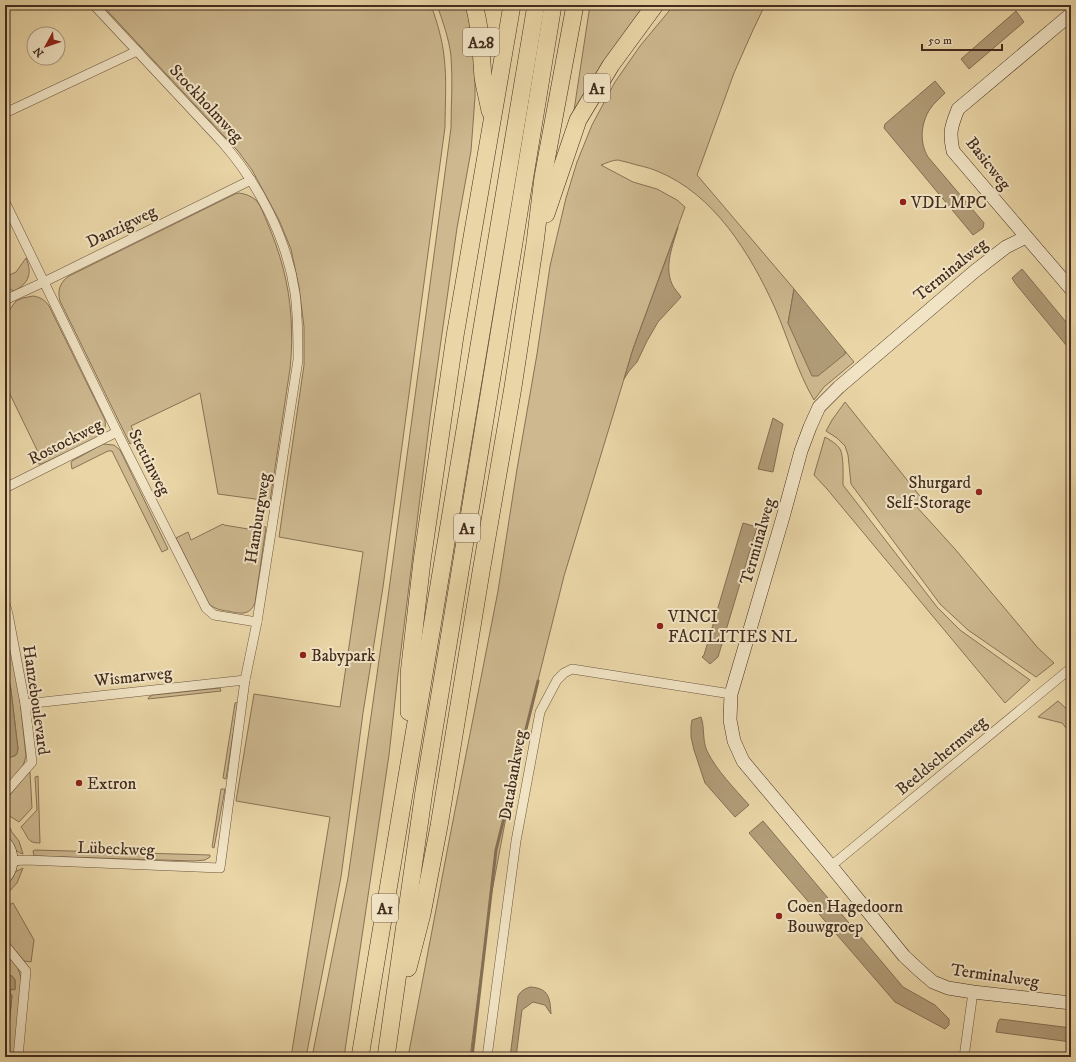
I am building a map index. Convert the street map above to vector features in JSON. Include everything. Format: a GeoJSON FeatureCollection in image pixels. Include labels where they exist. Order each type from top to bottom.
{"type":"FeatureCollection","features":[{"type":"Feature","properties":{"kind":"highway","name":"A28"},"geometry":{"type":"LineString","coordinates":[[474,5],[477,13],[482,46],[484,78],[492,122]]}},
{"type":"Feature","properties":{"kind":"highway","name":"A1"},"geometry":{"type":"LineString","coordinates":[[410,759],[409,674],[422,560],[455,336],[512,5]]}},
{"type":"Feature","properties":{"kind":"highway","name":"A1"},"geometry":{"type":"LineString","coordinates":[[360,1057],[536,5]]}},
{"type":"Feature","properties":{"kind":"highway","name":"A1"},"geometry":{"type":"LineString","coordinates":[[387,1055],[424,791],[553,5]]}},
{"type":"Feature","properties":{"kind":"highway","name":"A1"},"geometry":{"type":"LineString","coordinates":[[387,1055],[422,914],[439,826],[513,387],[535,243],[543,177],[575,5]]}},
{"type":"Feature","properties":{"kind":"highway","name":"A1"},"geometry":{"type":"LineString","coordinates":[[535,243],[578,120],[611,65],[656,5]]}},
{"type":"Feature","properties":{"kind":"street","name":"Stockholmweg"},"geometry":{"type":"LineString","coordinates":[[94,5],[222,142],[251,180]]}},
{"type":"Feature","properties":{"kind":"street","name":"Basicweg"},"geometry":{"type":"LineString","coordinates":[[1071,14],[958,109],[952,125],[950,138],[953,151],[1071,289]]}},
{"type":"Feature","properties":{"kind":"street"},"geometry":{"type":"LineString","coordinates":[[5,113],[137,50]]}},
{"type":"Feature","properties":{"kind":"street","name":"Danzigweg"},"geometry":{"type":"LineString","coordinates":[[5,300],[251,180]]}},
{"type":"Feature","properties":{"kind":"street","name":"Hamburgweg"},"geometry":{"type":"LineString","coordinates":[[220,868],[246,680],[257,622],[298,360],[298,327],[295,293],[288,260],[276,228],[251,180]]}},
{"type":"Feature","properties":{"kind":"street","name":"Stettinweg"},"geometry":{"type":"LineString","coordinates":[[5,202],[117,432],[206,608],[214,615],[257,622]]}},
{"type":"Feature","properties":{"kind":"street","name":"Terminalweg"},"geometry":{"type":"LineString","coordinates":[[1026,237],[1006,247],[975,271],[838,387],[819,407],[801,451],[783,517],[730,694],[730,720],[734,741],[743,761],[904,956],[933,982],[948,988],[973,992],[1071,1003]]}},
{"type":"Feature","properties":{"kind":"street","name":"Rostockweg"},"geometry":{"type":"LineString","coordinates":[[5,488],[117,432]]}},
{"type":"Feature","properties":{"kind":"street","name":"Hanzeboulevard"},"geometry":{"type":"LineString","coordinates":[[5,603],[25,704],[32,762],[5,793]]}},
{"type":"Feature","properties":{"kind":"street","name":"Beeldschermweg"},"geometry":{"type":"LineString","coordinates":[[831,866],[1071,668]]}},
{"type":"Feature","properties":{"kind":"street","name":"Databankweg"},"geometry":{"type":"LineString","coordinates":[[488,1057],[516,841],[534,742],[540,712],[557,680],[564,673],[572,669],[730,694]]}},
{"type":"Feature","properties":{"kind":"street","name":"Wismarweg"},"geometry":{"type":"LineString","coordinates":[[25,704],[246,680]]}},
{"type":"Feature","properties":{"kind":"street"},"geometry":{"type":"LineString","coordinates":[[5,843],[8,847],[11,861],[10,868],[5,877]]}},
{"type":"Feature","properties":{"kind":"street","name":"Lübeckweg"},"geometry":{"type":"LineString","coordinates":[[11,861],[26,860],[220,868]]}},
{"type":"Feature","properties":{"kind":"street"},"geometry":{"type":"LineString","coordinates":[[5,945],[26,971],[18,1057]]}},
{"type":"Feature","properties":{"kind":"street"},"geometry":{"type":"LineString","coordinates":[[964,1057],[973,992]]}},
{"type":"Feature","properties":{"kind":"shaded area"},"geometry":{"type":"Polygon","coordinates":[[[102,5],[431,5],[442,43],[446,92],[445,127],[383,587],[363,713],[341,877],[306,1057],[291,1057],[330,817],[236,801],[254,694],[340,707],[363,552],[279,537],[304,365],[304,327],[299,287],[291,249],[279,220],[264,192],[252,170],[238,151],[102,5]]]}},
{"type":"Feature","properties":{"kind":"shaded area"},"geometry":{"type":"Polygon","coordinates":[[[437,5],[466,5],[467,9],[472,36],[475,77],[471,151],[457,228],[430,418],[389,755],[344,1057],[312,1057],[348,878],[389,590],[451,128],[451,56],[444,24],[437,5]]]}},
{"type":"Feature","properties":{"kind":"shaded area"},"geometry":{"type":"Polygon","coordinates":[[[590,5],[648,5],[603,63],[589,85],[573,117],[590,5]]]}},
{"type":"Feature","properties":{"kind":"shaded area"},"geometry":{"type":"Polygon","coordinates":[[[674,5],[765,5],[734,73],[697,175],[794,289],[788,323],[845,354],[845,351],[854,362],[824,387],[814,400],[803,378],[765,287],[742,247],[713,210],[696,194],[677,181],[654,170],[618,160],[601,165],[633,182],[657,189],[677,200],[685,207],[633,349],[564,576],[513,780],[490,902],[470,1057],[408,1057],[498,591],[550,266],[566,198],[577,162],[592,125],[615,82],[640,46],[674,5]]]}},
{"type":"Feature","properties":{"kind":"shaded area"},"geometry":{"type":"Polygon","coordinates":[[[1016,11],[1024,22],[969,69],[961,59],[1016,11]]]}},
{"type":"Feature","properties":{"kind":"shaded area"},"geometry":{"type":"Polygon","coordinates":[[[935,81],[945,93],[933,105],[927,114],[922,133],[923,145],[928,157],[984,223],[983,228],[973,235],[884,128],[885,124],[935,81]]]}},
{"type":"Feature","properties":{"kind":"shaded area"},"geometry":{"type":"Polygon","coordinates":[[[239,193],[248,195],[256,200],[262,211],[272,233],[280,257],[290,305],[292,336],[291,363],[270,501],[218,494],[200,393],[131,426],[137,440],[130,444],[59,297],[61,284],[69,276],[239,193]]]}},
{"type":"Feature","properties":{"kind":"shaded area"},"geometry":{"type":"Polygon","coordinates":[[[678,227],[670,256],[669,270],[672,284],[681,297],[658,322],[637,362],[624,379],[633,349],[678,227]]]}},
{"type":"Feature","properties":{"kind":"shaded area"},"geometry":{"type":"Polygon","coordinates":[[[26,258],[29,274],[26,282],[14,291],[5,287],[5,277],[16,272],[26,258]]]}},
{"type":"Feature","properties":{"kind":"shaded area"},"geometry":{"type":"Polygon","coordinates":[[[1022,269],[1071,328],[1071,351],[1012,278],[1022,269]]]}},
{"type":"Feature","properties":{"kind":"shaded area"},"geometry":{"type":"Polygon","coordinates":[[[794,289],[845,351],[845,354],[818,376],[812,376],[788,323],[794,289]]]}},
{"type":"Feature","properties":{"kind":"shaded area"},"geometry":{"type":"Polygon","coordinates":[[[33,296],[42,299],[49,306],[105,420],[104,431],[99,437],[42,464],[35,463],[41,459],[40,457],[33,460],[32,456],[38,452],[5,384],[5,316],[16,301],[33,296]]]}},
{"type":"Feature","properties":{"kind":"shaded area"},"geometry":{"type":"Polygon","coordinates":[[[845,402],[923,500],[916,506],[955,549],[1038,648],[1054,663],[1036,677],[968,630],[940,604],[851,484],[848,455],[845,446],[837,438],[826,431],[845,402]]]}},
{"type":"Feature","properties":{"kind":"shaded area"},"geometry":{"type":"Polygon","coordinates":[[[773,418],[783,424],[773,472],[758,469],[773,418]]]}},
{"type":"Feature","properties":{"kind":"shaded area"},"geometry":{"type":"Polygon","coordinates":[[[825,437],[837,445],[840,449],[843,467],[843,485],[937,607],[960,630],[1030,680],[1005,703],[814,475],[825,437]]]}},
{"type":"Feature","properties":{"kind":"shaded area"},"geometry":{"type":"Polygon","coordinates":[[[103,444],[114,445],[120,450],[168,549],[162,552],[112,451],[108,451],[72,469],[72,461],[103,444]]]}},
{"type":"Feature","properties":{"kind":"shaded area"},"geometry":{"type":"Polygon","coordinates":[[[743,523],[757,527],[718,657],[710,664],[702,657],[704,655],[743,523]]]}},
{"type":"Feature","properties":{"kind":"shaded area"},"geometry":{"type":"Polygon","coordinates":[[[223,524],[254,530],[255,525],[266,527],[255,603],[250,610],[243,613],[222,610],[209,604],[176,538],[188,532],[191,540],[223,524]]]}},
{"type":"Feature","properties":{"kind":"shaded area"},"geometry":{"type":"Polygon","coordinates":[[[5,617],[18,682],[26,756],[23,766],[5,787],[5,753],[9,757],[15,756],[18,749],[11,690],[5,658],[5,617]]]}},
{"type":"Feature","properties":{"kind":"shaded area"},"geometry":{"type":"Polygon","coordinates":[[[5,658],[11,690],[18,749],[17,754],[12,757],[9,757],[5,753],[5,658]]]}},
{"type":"Feature","properties":{"kind":"shaded area"},"geometry":{"type":"Polygon","coordinates":[[[220,688],[221,691],[148,699],[153,695],[220,688]]]}},
{"type":"Feature","properties":{"kind":"shaded area"},"geometry":{"type":"Polygon","coordinates":[[[1058,701],[1071,713],[1071,734],[1062,723],[1038,717],[1058,701]]]}},
{"type":"Feature","properties":{"kind":"shaded area"},"geometry":{"type":"Polygon","coordinates":[[[238,702],[226,779],[223,778],[235,703],[238,702]]]}},
{"type":"Feature","properties":{"kind":"shaded area"},"geometry":{"type":"Polygon","coordinates":[[[701,717],[707,751],[721,772],[749,805],[735,817],[705,783],[691,737],[692,720],[701,717]]]}},
{"type":"Feature","properties":{"kind":"shaded area"},"geometry":{"type":"Polygon","coordinates":[[[30,772],[32,808],[19,822],[5,813],[5,801],[30,772]]]}},
{"type":"Feature","properties":{"kind":"shaded area"},"geometry":{"type":"Polygon","coordinates":[[[38,776],[40,843],[35,843],[28,839],[21,827],[37,810],[35,777],[38,776]]]}},
{"type":"Feature","properties":{"kind":"shaded area"},"geometry":{"type":"Polygon","coordinates":[[[221,789],[225,789],[214,848],[212,847],[221,789]]]}},
{"type":"Feature","properties":{"kind":"shaded area"},"geometry":{"type":"Polygon","coordinates":[[[763,821],[903,987],[935,1005],[949,1019],[949,1025],[945,1029],[895,1002],[749,833],[763,821]]]}},
{"type":"Feature","properties":{"kind":"shaded area"},"geometry":{"type":"Polygon","coordinates":[[[5,825],[11,829],[19,841],[23,854],[14,849],[5,837],[5,825]]]}},
{"type":"Feature","properties":{"kind":"shaded area"},"geometry":{"type":"Polygon","coordinates":[[[33,851],[210,855],[210,857],[205,860],[194,861],[34,856],[33,851]]]}},
{"type":"Feature","properties":{"kind":"shaded area"},"geometry":{"type":"Polygon","coordinates":[[[23,868],[17,883],[5,896],[5,884],[15,872],[23,868]]]}},
{"type":"Feature","properties":{"kind":"shaded area"},"geometry":{"type":"Polygon","coordinates":[[[13,903],[34,940],[31,962],[24,961],[5,938],[5,907],[13,903]]]}},
{"type":"Feature","properties":{"kind":"shaded area"},"geometry":{"type":"Polygon","coordinates":[[[5,950],[17,966],[21,977],[19,1057],[6,1057],[12,995],[10,995],[11,989],[15,989],[15,980],[12,976],[5,975],[5,950]]]}},
{"type":"Feature","properties":{"kind":"shaded area"},"geometry":{"type":"Polygon","coordinates":[[[5,975],[12,976],[15,980],[15,990],[11,989],[10,994],[12,995],[6,1057],[5,975]]]}},
{"type":"Feature","properties":{"kind":"shaded area"},"geometry":{"type":"Polygon","coordinates":[[[530,987],[541,989],[545,992],[549,999],[551,1014],[545,1005],[533,1002],[522,1010],[516,1057],[510,1057],[518,996],[523,990],[530,987]]]}},
{"type":"Feature","properties":{"kind":"shaded area"},"geometry":{"type":"Polygon","coordinates":[[[1000,1019],[1071,1028],[1071,1042],[996,1032],[1000,1019]]]}},
{"type":"Feature","properties":{"kind":"waterway"},"geometry":{"type":"LineString","coordinates":[[472,1057],[496,850],[538,681]]}},
{"type":"Feature","properties":{"kind":"place","name":"VDL MPC"},"geometry":{"type":"Point","coordinates":[903,202]}},
{"type":"Feature","properties":{"kind":"place","name":"Shurgard Self-Storage"},"geometry":{"type":"Point","coordinates":[979,492]}},
{"type":"Feature","properties":{"kind":"place","name":"VINCI FACILITIES NL"},"geometry":{"type":"Point","coordinates":[660,626]}},
{"type":"Feature","properties":{"kind":"place","name":"Babypark"},"geometry":{"type":"Point","coordinates":[303,655]}},
{"type":"Feature","properties":{"kind":"place","name":"Extron"},"geometry":{"type":"Point","coordinates":[79,783]}},
{"type":"Feature","properties":{"kind":"place","name":"Coen Hagedoorn Bouwgroep"},"geometry":{"type":"Point","coordinates":[779,916]}}]}
